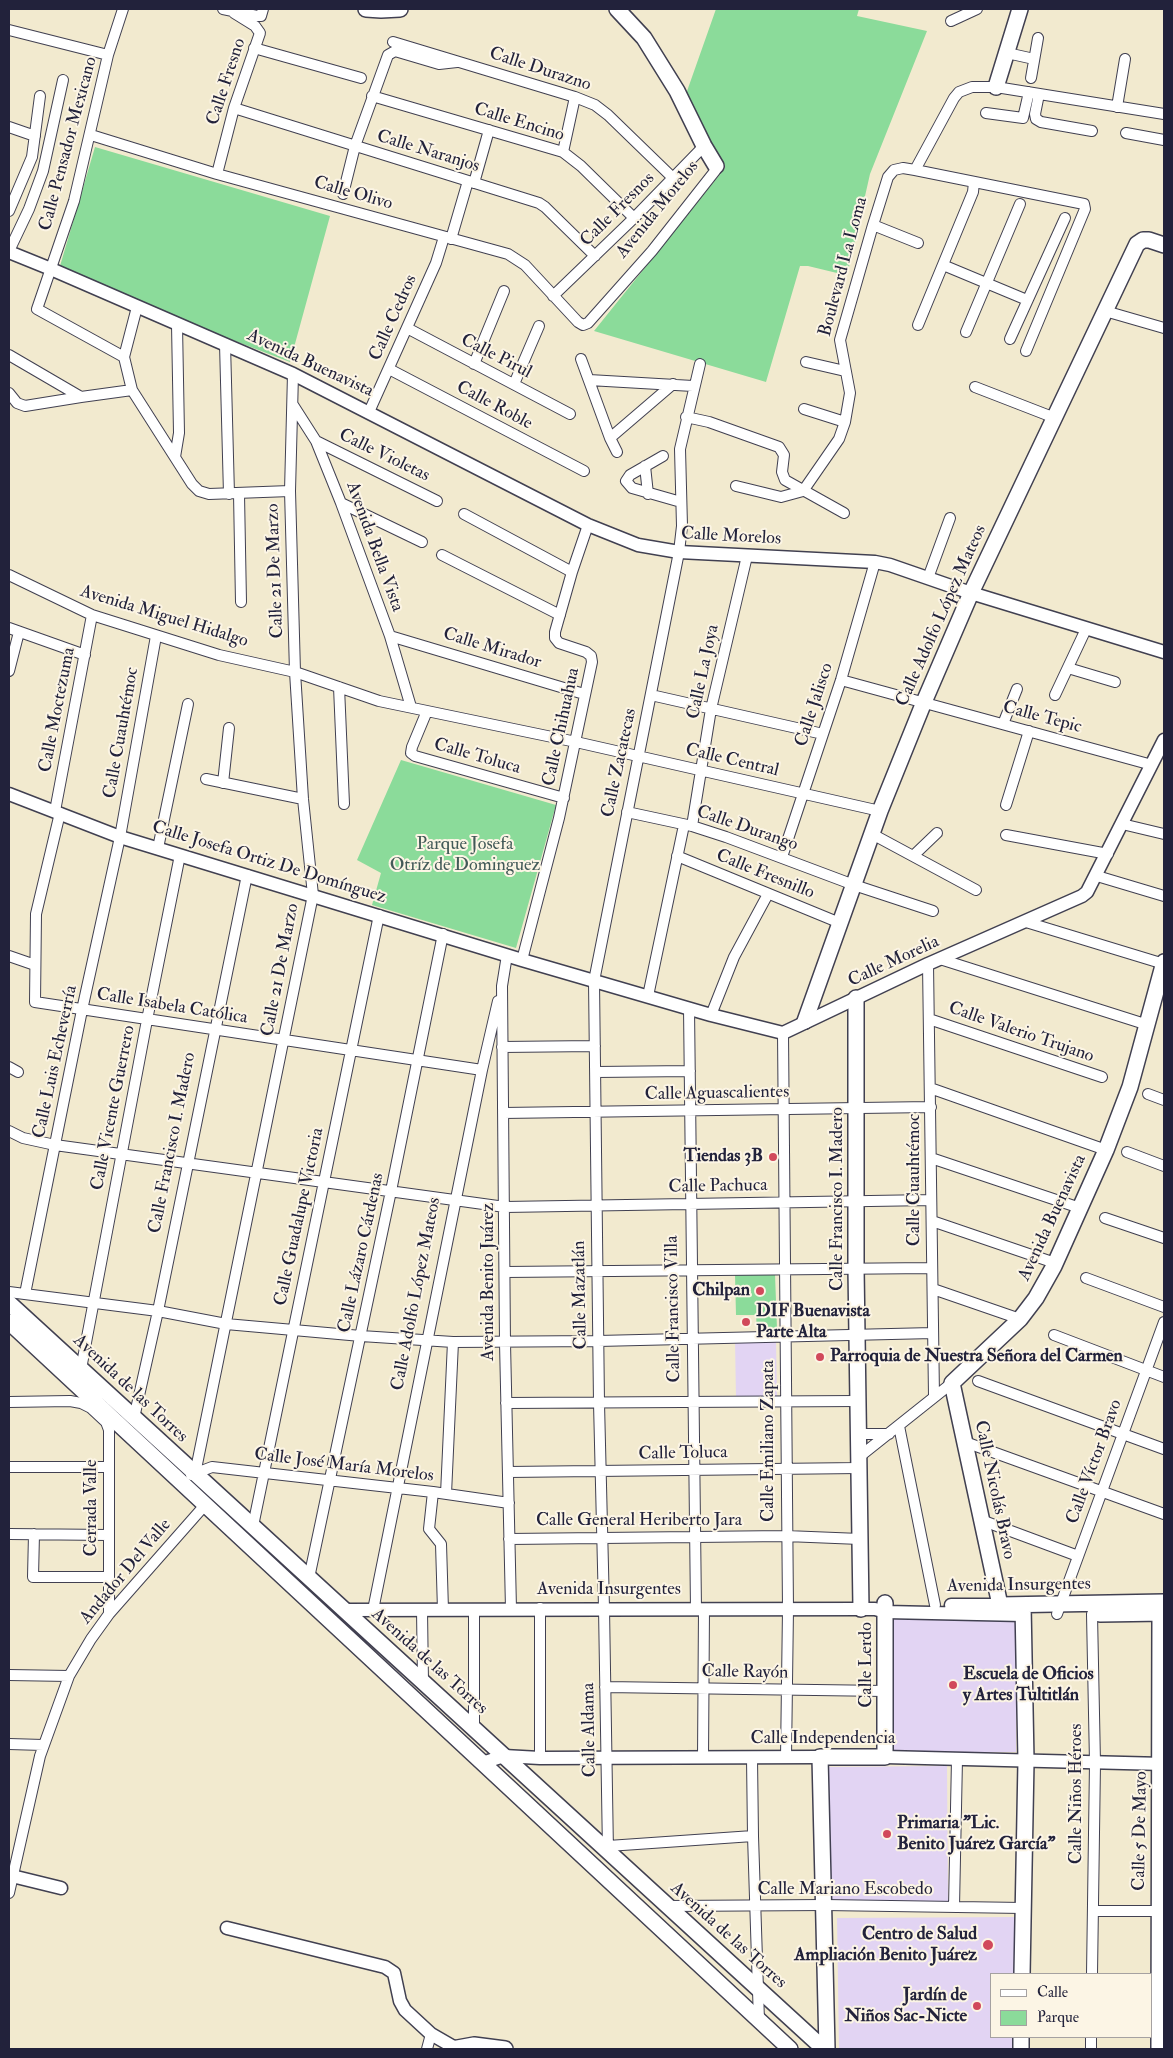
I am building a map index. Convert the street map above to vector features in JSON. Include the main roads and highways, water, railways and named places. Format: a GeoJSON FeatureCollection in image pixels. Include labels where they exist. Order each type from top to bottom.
{"type":"FeatureCollection","features":[{"type":"Feature","properties":{"kind":"main road"},"geometry":{"type":"LineString","coordinates":[[366,9],[400,9]]}},
{"type":"Feature","properties":{"kind":"main road","name":"Avenida Morelos"},"geometry":{"type":"LineString","coordinates":[[617,9],[644,38],[677,91],[716,166]]}},
{"type":"Feature","properties":{"kind":"main road"},"geometry":{"type":"LineString","coordinates":[[996,87],[1020,9]]}},
{"type":"Feature","properties":{"kind":"main road","name":"Calle Adolfo López Mateos"},"geometry":{"type":"LineString","coordinates":[[805,1021],[880,811],[971,593],[1137,244],[1143,240],[1164,245]]}},
{"type":"Feature","properties":{"kind":"main road","name":"Avenida Buenavista"},"geometry":{"type":"LineString","coordinates":[[952,1383],[1020,1319],[1036,1298],[1055,1263],[1106,1150],[1130,1088],[1164,963]]}},
{"type":"Feature","properties":{"kind":"main road","name":"Calle Francisco I. Madero"},"geometry":{"type":"LineString","coordinates":[[856,998],[858,1108],[856,1268],[860,1539],[877,1608]]}},
{"type":"Feature","properties":{"kind":"main road","name":"Avenida de las Torres"},"geometry":{"type":"LineString","coordinates":[[9,1303],[474,1729],[608,1849],[667,1906],[826,2049]]}},
{"type":"Feature","properties":{"kind":"main road","name":"Avenida de las Torres"},"geometry":{"type":"LineString","coordinates":[[9,1322],[790,2049]]}},
{"type":"Feature","properties":{"kind":"main road","name":"Calle Nicolás Bravo"},"geometry":{"type":"LineString","coordinates":[[952,1383],[1000,1605]]}},
{"type":"Feature","properties":{"kind":"main road","name":"Avenida Insurgentes"},"geometry":{"type":"LineString","coordinates":[[1000,1605],[1023,1610],[1163,1609]]}},
{"type":"Feature","properties":{"kind":"main road","name":"Calle Lerdo"},"geometry":{"type":"LineString","coordinates":[[877,1608],[885,1691],[885,1757]]}},
{"type":"Feature","properties":{"kind":"main road","name":"Avenida Insurgentes"},"geometry":{"type":"LineString","coordinates":[[1059,1609],[1092,1614],[1163,1609]]}},
{"type":"Feature","properties":{"kind":"main road","name":"Calle 5 De Mayo"},"geometry":{"type":"LineString","coordinates":[[1158,2049],[1162,1911],[1163,1609]]}},
{"type":"Feature","properties":{"kind":"main road"},"geometry":{"type":"LineString","coordinates":[[1022,1973],[1026,1761],[1023,1610]]}},
{"type":"Feature","properties":{"kind":"main road","name":"Calle Independencia"},"geometry":{"type":"LineString","coordinates":[[826,2049],[825,1905],[820,1757],[885,1757]]}},
{"type":"Feature","properties":{"kind":"main road"},"geometry":{"type":"LineString","coordinates":[[455,2049],[474,2045],[505,2049]]}},
{"type":"Feature","properties":{"kind":"place","name":"Tiendas 3B"},"geometry":{"type":"Point","coordinates":[773,1157]}},
{"type":"Feature","properties":{"kind":"place","name":"Chilpan"},"geometry":{"type":"Point","coordinates":[760,1291]}},
{"type":"Feature","properties":{"kind":"place","name":"DIF Buenavista Parte Alta"},"geometry":{"type":"Point","coordinates":[746,1322]}},
{"type":"Feature","properties":{"kind":"place","name":"Parroquia de Nuestra Señora del Carmen"},"geometry":{"type":"Point","coordinates":[820,1357]}},
{"type":"Feature","properties":{"kind":"place","name":"Escuela de Oficios y Artes Tultitlán"},"geometry":{"type":"Point","coordinates":[953,1685]}},
{"type":"Feature","properties":{"kind":"place","name":"Primaria \"Lic. Benito Juárez García\""},"geometry":{"type":"Point","coordinates":[887,1834]}},
{"type":"Feature","properties":{"kind":"place","name":"Centro de Salud Ampliación Benito Juárez"},"geometry":{"type":"Point","coordinates":[988,1945]}},
{"type":"Feature","properties":{"kind":"place","name":"Jardín de Niños Sac-Nicte"},"geometry":{"type":"Point","coordinates":[977,2006]}},
{"type":"Feature","properties":{"kind":"park label","name":"Parque Josefa Otríz de Dominguez"},"geometry":{"type":"Point","coordinates":[465,855]}}]}
